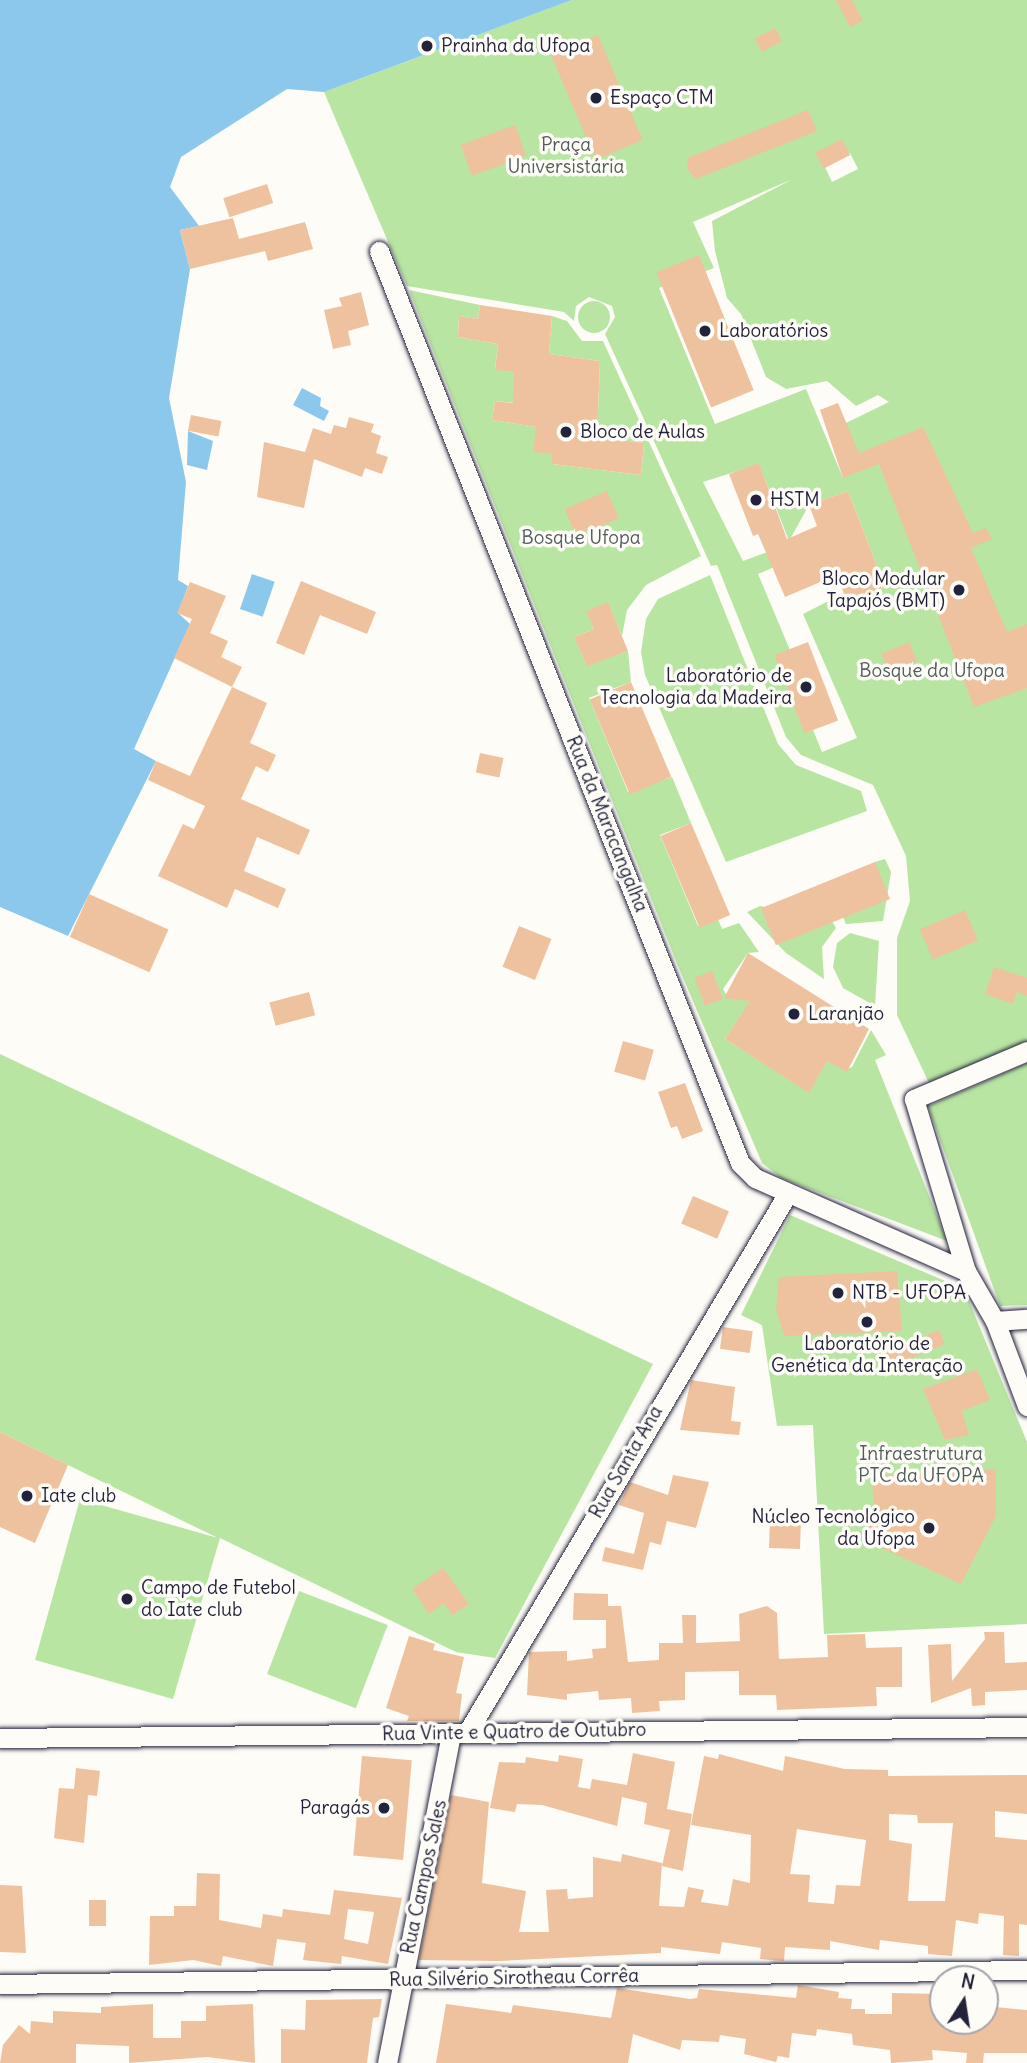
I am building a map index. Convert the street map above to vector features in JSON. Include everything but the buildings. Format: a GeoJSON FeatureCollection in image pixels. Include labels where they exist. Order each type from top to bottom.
{"type":"FeatureCollection","features":[{"type":"Feature","properties":{"kind":"street","name":"Rua da Maracangalha"},"geometry":{"type":"LineString","coordinates":[[379,251],[735,1152],[748,1174],[966,1270]]}},
{"type":"Feature","properties":{"kind":"street"},"geometry":{"type":"LineString","coordinates":[[1027,1051],[914,1099],[966,1270],[995,1321],[1027,1406]]}},
{"type":"Feature","properties":{"kind":"street","name":"Rua Santa Ana"},"geometry":{"type":"LineString","coordinates":[[459,1733],[788,1193]]}},
{"type":"Feature","properties":{"kind":"street"},"geometry":{"type":"LineString","coordinates":[[995,1321],[1027,1319]]}},
{"type":"Feature","properties":{"kind":"street","name":"Rua Vinte e Quatro de Outubro"},"geometry":{"type":"LineString","coordinates":[[0,1738],[1027,1727]]}},
{"type":"Feature","properties":{"kind":"street","name":"Rua Campos Sales"},"geometry":{"type":"LineString","coordinates":[[387,2063],[459,1733]]}},
{"type":"Feature","properties":{"kind":"street","name":"Rua Silvério Sirotheau Corrêa"},"geometry":{"type":"LineString","coordinates":[[0,1984],[1027,1970]]}},
{"type":"Feature","properties":{"kind":"green space"},"geometry":{"type":"Polygon","coordinates":[[[572,0],[1027,0],[1027,1042],[929,1083],[897,1015],[897,938],[910,901],[906,856],[873,785],[801,755],[786,737],[717,565],[711,566],[605,334],[615,317],[612,306],[589,297],[576,306],[574,321],[564,312],[407,286],[324,92],[572,0]],[[850,153],[824,165],[832,182],[858,169],[850,153]],[[793,179],[693,222],[714,268],[659,288],[715,424],[806,389],[843,478],[846,423],[889,402],[878,395],[856,406],[827,381],[786,389],[766,377],[741,314],[727,298],[715,251],[712,221],[793,179]],[[759,464],[703,482],[743,561],[775,549],[782,564],[758,574],[795,662],[787,666],[822,752],[857,738],[803,614],[844,593],[847,601],[885,587],[848,491],[809,505],[789,541],[759,464]]]}},
{"type":"Feature","properties":{"kind":"green space","name":"Bosque Ufopa"},"geometry":{"type":"Polygon","coordinates":[[[409,290],[480,305],[478,319],[459,316],[458,337],[498,344],[495,369],[514,372],[517,389],[516,403],[495,401],[492,420],[536,427],[552,454],[552,464],[641,475],[644,443],[597,437],[600,361],[549,354],[552,316],[567,321],[582,341],[603,341],[701,556],[646,585],[627,610],[622,636],[608,603],[587,611],[594,629],[574,637],[587,665],[628,651],[631,682],[589,698],[628,792],[672,777],[691,823],[660,835],[698,926],[718,919],[722,929],[739,923],[759,952],[748,953],[723,989],[728,998],[758,990],[725,1039],[809,1092],[829,1057],[845,1070],[852,1067],[871,1030],[886,1055],[875,1060],[947,1241],[781,1178],[762,1163],[678,966],[409,290]]]}},
{"type":"Feature","properties":{"kind":"green space"},"geometry":{"type":"Polygon","coordinates":[[[594,301],[605,306],[610,317],[605,328],[594,333],[583,328],[578,317],[583,306],[594,301]]]}},
{"type":"Feature","properties":{"kind":"green space"},"geometry":{"type":"Polygon","coordinates":[[[710,575],[778,744],[796,765],[861,791],[867,811],[726,862],[645,675],[641,652],[646,619],[658,599],[710,575]]]}},
{"type":"Feature","properties":{"kind":"green space"},"geometry":{"type":"Polygon","coordinates":[[[885,859],[891,872],[883,921],[846,924],[843,917],[875,862],[885,859]]]}},
{"type":"Feature","properties":{"kind":"green space"},"geometry":{"type":"Polygon","coordinates":[[[760,906],[832,921],[836,928],[822,947],[824,979],[786,953],[747,912],[760,906]]]}},
{"type":"Feature","properties":{"kind":"green space"},"geometry":{"type":"Polygon","coordinates":[[[850,933],[879,941],[875,1006],[843,988],[833,967],[837,943],[850,933]]]}},
{"type":"Feature","properties":{"kind":"green space"},"geometry":{"type":"Polygon","coordinates":[[[0,1054],[653,1364],[495,1658],[456,1652],[220,1538],[173,1699],[35,1660],[80,1499],[218,1538],[0,1432],[0,1054]]]}},
{"type":"Feature","properties":{"kind":"green space"},"geometry":{"type":"Polygon","coordinates":[[[1027,1063],[1027,1305],[1000,1306],[928,1106],[1027,1063]]]}},
{"type":"Feature","properties":{"kind":"green space","name":"Infraestrutura PTC da UFOPA"},"geometry":{"type":"Polygon","coordinates":[[[790,1215],[964,1289],[1027,1442],[1027,1624],[824,1634],[813,1425],[777,1426],[762,1325],[741,1315],[790,1215]]]}},
{"type":"Feature","properties":{"kind":"green space"},"geometry":{"type":"Polygon","coordinates":[[[299,1591],[388,1625],[356,1708],[267,1674],[299,1591]]]}},
{"type":"Feature","properties":{"kind":"water"},"geometry":{"type":"Polygon","coordinates":[[[0,0],[572,0],[324,92],[287,89],[181,157],[170,187],[199,226],[180,230],[190,269],[169,398],[186,482],[178,580],[188,586],[178,613],[190,624],[134,749],[156,761],[68,936],[0,907],[0,0]]]}},
{"type":"Feature","properties":{"kind":"water"},"geometry":{"type":"Polygon","coordinates":[[[302,388],[321,398],[320,406],[329,411],[324,421],[293,405],[302,388]]]}},
{"type":"Feature","properties":{"kind":"water"},"geometry":{"type":"Polygon","coordinates":[[[188,431],[213,441],[207,470],[187,465],[188,431]]]}},
{"type":"Feature","properties":{"kind":"water"},"geometry":{"type":"Polygon","coordinates":[[[252,574],[275,582],[263,617],[240,609],[252,574]]]}},
{"type":"Feature","properties":{"kind":"place","name":"Prainha da Ufopa"},"geometry":{"type":"Point","coordinates":[427,46]}},
{"type":"Feature","properties":{"kind":"place","name":"Espaço CTM"},"geometry":{"type":"Point","coordinates":[596,98]}},
{"type":"Feature","properties":{"kind":"place","name":"Laboratórios"},"geometry":{"type":"Point","coordinates":[705,331]}},
{"type":"Feature","properties":{"kind":"place","name":"Bloco de Aulas"},"geometry":{"type":"Point","coordinates":[566,432]}},
{"type":"Feature","properties":{"kind":"place","name":"HSTM"},"geometry":{"type":"Point","coordinates":[756,500]}},
{"type":"Feature","properties":{"kind":"place","name":"Bloco Modular Tapajós (BMT)"},"geometry":{"type":"Point","coordinates":[959,590]}},
{"type":"Feature","properties":{"kind":"place","name":"Laboratório de Tecnologia da Madeira"},"geometry":{"type":"Point","coordinates":[806,687]}},
{"type":"Feature","properties":{"kind":"place","name":"Laranjão"},"geometry":{"type":"Point","coordinates":[794,1014]}},
{"type":"Feature","properties":{"kind":"place","name":"NTB - UFOPA"},"geometry":{"type":"Point","coordinates":[838,1293]}},
{"type":"Feature","properties":{"kind":"place","name":"Laboratório de Genética da Interação"},"geometry":{"type":"Point","coordinates":[867,1322]}},
{"type":"Feature","properties":{"kind":"place","name":"Iate club"},"geometry":{"type":"Point","coordinates":[27,1496]}},
{"type":"Feature","properties":{"kind":"place","name":"Núcleo Tecnológico da Ufopa"},"geometry":{"type":"Point","coordinates":[929,1528]}},
{"type":"Feature","properties":{"kind":"place","name":"Campo de Futebol do Iate club"},"geometry":{"type":"Point","coordinates":[127,1599]}},
{"type":"Feature","properties":{"kind":"place","name":"Paragás"},"geometry":{"type":"Point","coordinates":[384,1808]}},
{"type":"Feature","properties":{"kind":"park label","name":"Praça Universistária"},"geometry":{"type":"Point","coordinates":[566,156]}},
{"type":"Feature","properties":{"kind":"park label","name":"Bosque da Ufopa"},"geometry":{"type":"Point","coordinates":[932,671]}}]}
